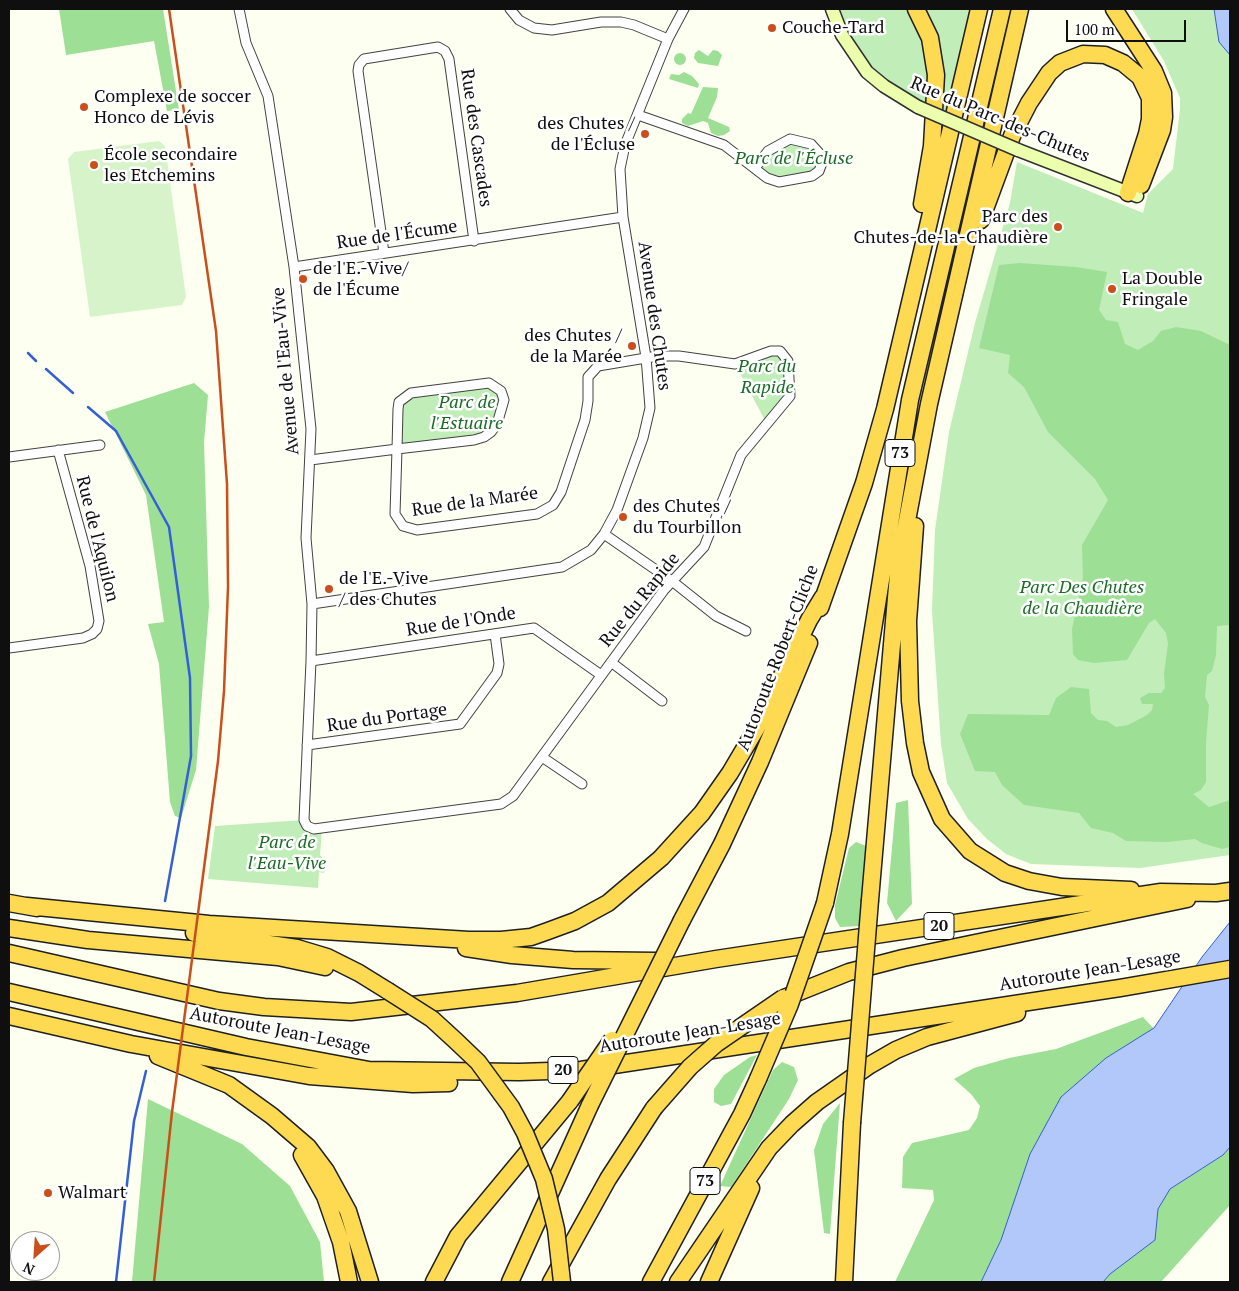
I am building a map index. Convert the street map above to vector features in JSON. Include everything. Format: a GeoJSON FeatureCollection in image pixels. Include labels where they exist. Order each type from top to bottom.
{"type":"FeatureCollection","features":[{"type":"Feature","properties":{"kind":"highway"},"geometry":{"type":"LineString","coordinates":[[908,312],[915,249],[932,146],[936,93],[936,75],[930,38],[916,9]]}},
{"type":"Feature","properties":{"kind":"highway","name":"Autoroute Robert-Cliche"},"geometry":{"type":"LineString","coordinates":[[510,1282],[590,1104],[651,980],[722,844],[782,712],[812,636],[823,597],[864,483],[908,312],[979,9]]}},
{"type":"Feature","properties":{"kind":"highway","name":"73"},"geometry":{"type":"LineString","coordinates":[[651,1282],[742,1114],[790,1004],[825,903],[840,834],[910,400],[1002,9]]}},
{"type":"Feature","properties":{"kind":"highway"},"geometry":{"type":"LineString","coordinates":[[844,1282],[852,1123],[899,563],[928,404],[1020,9]]}},
{"type":"Feature","properties":{"kind":"highway"},"geometry":{"type":"LineString","coordinates":[[1114,9],[1154,71],[1164,99],[1162,130],[1132,194]]}},
{"type":"Feature","properties":{"kind":"highway"},"geometry":{"type":"LineString","coordinates":[[954,292],[968,264],[984,209],[1012,136],[1029,103],[1049,73],[1072,57],[1094,54],[1116,59],[1133,70],[1146,87],[1151,107],[1150,120],[1132,194]]}},
{"type":"Feature","properties":{"kind":"highway"},"geometry":{"type":"LineString","coordinates":[[917,471],[908,621],[910,701],[921,772],[942,819],[970,850],[1005,873],[1029,881],[1062,887],[1161,892]]}},
{"type":"Feature","properties":{"kind":"highway"},"geometry":{"type":"LineString","coordinates":[[27,906],[209,924],[469,940],[521,938],[575,921],[608,903],[662,858],[702,813],[730,773],[756,729],[809,620],[823,597]]}},
{"type":"Feature","properties":{"kind":"highway","name":"Autoroute Jean-Lesage"},"geometry":{"type":"LineString","coordinates":[[9,953],[219,1001],[280,1009],[351,1012],[427,1005],[517,993],[716,959],[1161,892],[1223,892]]}},
{"type":"Feature","properties":{"kind":"highway"},"geometry":{"type":"LineString","coordinates":[[551,1282],[608,1179],[654,1108],[690,1067],[716,1044],[783,998],[849,972],[903,958],[1223,892]]}},
{"type":"Feature","properties":{"kind":"highway"},"geometry":{"type":"LineString","coordinates":[[9,903],[140,925],[297,948],[327,958],[359,973],[432,1019],[478,1062],[511,1107],[525,1133],[544,1179],[556,1229],[562,1282]]}},
{"type":"Feature","properties":{"kind":"highway"},"geometry":{"type":"LineString","coordinates":[[9,928],[88,940],[278,956],[319,965],[357,977],[388,991]]}},
{"type":"Feature","properties":{"kind":"highway"},"geometry":{"type":"LineString","coordinates":[[360,934],[512,955],[564,959],[639,962],[716,959]]}},
{"type":"Feature","properties":{"kind":"highway","name":"Autoroute Jean-Lesage"},"geometry":{"type":"LineString","coordinates":[[9,992],[246,1047],[369,1070],[432,1072],[580,1070],[1120,988],[1230,969]]}},
{"type":"Feature","properties":{"kind":"highway"},"geometry":{"type":"LineString","coordinates":[[434,1282],[458,1236],[570,1101],[651,980]]}},
{"type":"Feature","properties":{"kind":"highway"},"geometry":{"type":"LineString","coordinates":[[678,1282],[769,1148],[817,1102],[870,1064],[927,1037],[1120,988]]}},
{"type":"Feature","properties":{"kind":"highway"},"geometry":{"type":"LineString","coordinates":[[9,1016],[131,1044],[310,1076],[413,1084],[519,1079],[580,1070]]}},
{"type":"Feature","properties":{"kind":"highway"},"geometry":{"type":"LineString","coordinates":[[131,1044],[229,1085],[272,1116],[308,1147],[326,1171],[348,1211],[370,1282]]}},
{"type":"Feature","properties":{"kind":"highway"},"geometry":{"type":"LineString","coordinates":[[709,1282],[753,1186],[791,1131],[817,1102]]}},
{"type":"Feature","properties":{"kind":"highway"},"geometry":{"type":"LineString","coordinates":[[272,1116],[306,1160],[325,1196],[342,1242],[349,1282]]}},
{"type":"Feature","properties":{"kind":"highway"},"geometry":{"type":"LineString","coordinates":[[838,1282],[850,1155]]}},
{"type":"Feature","properties":{"kind":"street","name":"Avenue de l'Eau-Vive"},"geometry":{"type":"LineString","coordinates":[[239,9],[246,43],[268,96],[294,267],[311,428],[306,538],[312,604],[312,662],[304,820],[307,826]]}},
{"type":"Feature","properties":{"kind":"street"},"geometry":{"type":"LineString","coordinates":[[510,9],[519,20],[534,28],[552,30],[601,22],[621,22],[634,25],[668,39]]}},
{"type":"Feature","properties":{"kind":"street","name":"Avenue des Chutes"},"geometry":{"type":"LineString","coordinates":[[312,604],[562,567],[590,550],[604,534],[616,510],[648,422],[650,393],[646,357],[623,217],[620,169],[626,145],[668,39],[684,9]]}},
{"type":"Feature","properties":{"kind":"street","name":"Rue du Parc-des-Chutes"},"geometry":{"type":"LineString","coordinates":[[832,9],[842,35],[867,72],[884,86],[918,107],[1018,150],[1132,194]]}},
{"type":"Feature","properties":{"kind":"street","name":"Rue des Cascades"},"geometry":{"type":"LineString","coordinates":[[384,253],[358,71],[359,65],[364,59],[438,47],[445,51],[449,59],[474,241]]}},
{"type":"Feature","properties":{"kind":"street"},"geometry":{"type":"LineString","coordinates":[[638,115],[724,145],[767,178],[779,182],[812,176],[818,171],[822,163],[821,155],[810,144],[790,139],[768,152],[755,168]]}},
{"type":"Feature","properties":{"kind":"street","name":"Rue de l'Écume"},"geometry":{"type":"LineString","coordinates":[[294,267],[623,217]]}},
{"type":"Feature","properties":{"kind":"street","name":"Rue du Rapide"},"geometry":{"type":"LineString","coordinates":[[307,826],[314,829],[501,804],[513,796],[672,581],[704,547],[741,455],[790,396],[788,361],[780,351],[772,351],[735,364],[679,356],[646,357]]}},
{"type":"Feature","properties":{"kind":"street","name":"Rue de la Marée"},"geometry":{"type":"LineString","coordinates":[[397,449],[395,514],[398,520],[409,530],[537,514],[553,505],[561,492],[585,420],[588,377],[592,371],[598,366],[646,357]]}},
{"type":"Feature","properties":{"kind":"street"},"geometry":{"type":"LineString","coordinates":[[310,460],[397,449],[484,437],[492,432],[502,415],[504,400],[501,391],[489,383],[404,396],[399,402],[398,409],[397,449]]}},
{"type":"Feature","properties":{"kind":"street"},"geometry":{"type":"LineString","coordinates":[[9,457],[100,445]]}},
{"type":"Feature","properties":{"kind":"street","name":"Rue de l'Aquilon"},"geometry":{"type":"LineString","coordinates":[[9,648],[70,640],[92,634],[97,629],[99,621],[90,566],[58,450]]}},
{"type":"Feature","properties":{"kind":"street"},"geometry":{"type":"LineString","coordinates":[[604,534],[672,581],[716,616],[746,631]]}},
{"type":"Feature","properties":{"kind":"street","name":"Rue de l'Onde"},"geometry":{"type":"LineString","coordinates":[[312,662],[534,628],[540,630],[602,675]]}},
{"type":"Feature","properties":{"kind":"street","name":"Rue du Portage"},"geometry":{"type":"LineString","coordinates":[[307,745],[460,724],[497,673],[499,664],[495,634]]}},
{"type":"Feature","properties":{"kind":"street"},"geometry":{"type":"LineString","coordinates":[[611,662],[662,701]]}},
{"type":"Feature","properties":{"kind":"street"},"geometry":{"type":"LineString","coordinates":[[542,757],[582,784]]}},
{"type":"Feature","properties":{"kind":"green space"},"geometry":{"type":"Polygon","coordinates":[[[59,9],[163,9],[179,110],[167,111],[154,41],[66,55],[59,9]]]}},
{"type":"Feature","properties":{"kind":"green space"},"geometry":{"type":"Polygon","coordinates":[[[835,9],[979,9],[953,122],[867,72],[835,9]]]}},
{"type":"Feature","properties":{"kind":"green space","name":"Parc Des Chutes de la Chaudière"},"geometry":{"type":"Polygon","coordinates":[[[1132,9],[1230,9],[1230,855],[1140,868],[1031,864],[1006,854],[987,839],[968,819],[947,783],[941,744],[932,611],[935,530],[949,432],[975,323],[1010,203],[1017,162],[1143,213],[1148,194],[1173,169],[1180,98],[1164,61],[1132,9]]]}},
{"type":"Feature","properties":{"kind":"green space"},"geometry":{"type":"Polygon","coordinates":[[[699,50],[708,56],[713,50],[718,51],[722,55],[718,66],[698,63],[694,58],[695,53],[699,50]]]}},
{"type":"Feature","properties":{"kind":"green space"},"geometry":{"type":"Polygon","coordinates":[[[678,53],[682,53],[686,59],[682,65],[678,65],[674,61],[674,57],[678,53]]]}},
{"type":"Feature","properties":{"kind":"green space"},"geometry":{"type":"Polygon","coordinates":[[[684,72],[692,76],[699,84],[698,88],[669,79],[671,74],[679,75],[684,72]]]}},
{"type":"Feature","properties":{"kind":"green space"},"geometry":{"type":"Polygon","coordinates":[[[703,87],[718,88],[717,97],[708,118],[729,127],[730,131],[724,135],[718,136],[711,133],[708,123],[703,121],[688,126],[682,123],[682,119],[688,113],[691,114],[703,87]]]}},
{"type":"Feature","properties":{"kind":"green space","name":"Parc de l'Écluse"},"geometry":{"type":"Polygon","coordinates":[[[790,139],[818,150],[818,171],[779,182],[755,168],[768,151],[790,139]]]}},
{"type":"Feature","properties":{"kind":"green space"},"geometry":{"type":"Polygon","coordinates":[[[159,141],[165,146],[186,297],[182,305],[90,317],[68,159],[74,152],[159,141]]]}},
{"type":"Feature","properties":{"kind":"green space"},"geometry":{"type":"Polygon","coordinates":[[[1020,263],[1076,267],[1107,272],[1099,310],[1106,320],[1118,322],[1125,344],[1138,350],[1153,341],[1161,331],[1176,327],[1201,331],[1230,345],[1230,638],[1229,625],[1217,626],[1216,655],[1212,671],[1207,675],[1205,697],[1209,705],[1206,742],[1206,782],[1201,790],[1193,794],[1209,807],[1230,800],[1230,847],[1222,849],[1195,839],[1167,842],[1126,841],[1113,833],[1091,828],[1079,813],[1024,805],[1002,785],[995,772],[975,771],[960,734],[968,714],[1049,715],[1056,698],[1071,687],[1089,689],[1091,713],[1098,720],[1107,721],[1116,727],[1128,725],[1147,715],[1152,710],[1153,704],[1142,704],[1140,698],[1149,693],[1161,693],[1165,688],[1164,674],[1168,643],[1166,633],[1155,619],[1149,623],[1127,660],[1094,663],[1078,660],[1073,654],[1072,629],[1083,578],[1082,545],[1108,500],[1095,479],[1048,432],[1024,387],[1008,373],[1010,355],[979,348],[999,265],[1020,263]]]}},
{"type":"Feature","properties":{"kind":"green space","name":"Parc du Rapide"},"geometry":{"type":"Polygon","coordinates":[[[771,351],[785,355],[791,389],[767,424],[735,364],[771,351]]]}},
{"type":"Feature","properties":{"kind":"green space"},"geometry":{"type":"Polygon","coordinates":[[[194,383],[208,395],[204,442],[209,607],[196,770],[181,818],[175,816],[170,802],[159,664],[148,624],[164,622],[146,495],[105,412],[194,383]]]}},
{"type":"Feature","properties":{"kind":"green space","name":"Parc de l'Estuaire"},"geometry":{"type":"Polygon","coordinates":[[[489,383],[501,391],[502,415],[484,437],[397,449],[404,396],[489,383]]]}},
{"type":"Feature","properties":{"kind":"green space"},"geometry":{"type":"Polygon","coordinates":[[[908,800],[912,904],[896,921],[887,903],[896,803],[908,800]]]}},
{"type":"Feature","properties":{"kind":"green space","name":"Parc de l'Eau-Vive"},"geometry":{"type":"Polygon","coordinates":[[[304,820],[322,828],[320,855],[327,863],[324,873],[319,872],[318,888],[208,879],[215,826],[304,820]]]}},
{"type":"Feature","properties":{"kind":"green space"},"geometry":{"type":"Polygon","coordinates":[[[856,842],[866,846],[860,926],[840,927],[835,918],[835,905],[849,848],[856,842]]]}},
{"type":"Feature","properties":{"kind":"green space"},"geometry":{"type":"Polygon","coordinates":[[[1143,1017],[1154,1029],[1106,1058],[1001,1240],[981,1282],[895,1282],[934,1200],[933,1190],[902,1188],[903,1157],[912,1143],[969,1130],[977,1118],[980,1106],[971,1094],[954,1079],[974,1068],[1009,1058],[1056,1049],[1143,1017]]]}},
{"type":"Feature","properties":{"kind":"green space"},"geometry":{"type":"Polygon","coordinates":[[[757,1055],[731,1104],[721,1106],[714,1102],[714,1089],[724,1075],[750,1057],[757,1055]]]}},
{"type":"Feature","properties":{"kind":"green space"},"geometry":{"type":"Polygon","coordinates":[[[782,1062],[794,1067],[798,1080],[789,1099],[731,1187],[720,1186],[773,1070],[782,1062]]]}},
{"type":"Feature","properties":{"kind":"green space"},"geometry":{"type":"Polygon","coordinates":[[[148,1099],[242,1144],[290,1186],[320,1242],[324,1282],[132,1282],[148,1099]]]}},
{"type":"Feature","properties":{"kind":"green space"},"geometry":{"type":"Polygon","coordinates":[[[840,1103],[830,1234],[824,1233],[814,1150],[823,1124],[840,1103]]]}},
{"type":"Feature","properties":{"kind":"green space"},"geometry":{"type":"Polygon","coordinates":[[[1230,1147],[1230,1205],[1161,1282],[1103,1282],[1156,1218],[1158,1208],[1170,1189],[1223,1155],[1230,1147]]]}},
{"type":"Feature","properties":{"kind":"water"},"geometry":{"type":"Polygon","coordinates":[[[1214,9],[1230,9],[1230,55],[1219,42],[1214,9]]]}},
{"type":"Feature","properties":{"kind":"water"},"geometry":{"type":"Polygon","coordinates":[[[1230,922],[1230,1147],[1223,1155],[1170,1189],[1158,1209],[1155,1240],[1110,1274],[1103,1282],[981,1282],[1001,1240],[1030,1154],[1061,1097],[1106,1058],[1154,1028],[1202,957],[1230,922]]]}},
{"type":"Feature","properties":{"kind":"waterway"},"geometry":{"type":"LineString","coordinates":[[28,353],[36,361]]}},
{"type":"Feature","properties":{"kind":"waterway"},"geometry":{"type":"LineString","coordinates":[[46,369],[73,393]]}},
{"type":"Feature","properties":{"kind":"waterway"},"geometry":{"type":"LineString","coordinates":[[88,407],[116,431],[169,527],[190,678],[191,756],[165,901]]}},
{"type":"Feature","properties":{"kind":"waterway"},"geometry":{"type":"LineString","coordinates":[[116,1282],[134,1121],[146,1071]]}},
{"type":"Feature","properties":{"kind":"railway"},"geometry":{"type":"LineString","coordinates":[[154,1282],[172,1112],[218,761],[224,691],[228,587],[227,484],[216,331],[169,9]]}},
{"type":"Feature","properties":{"kind":"place","name":"Couche-Tard"},"geometry":{"type":"Point","coordinates":[772,28]}},
{"type":"Feature","properties":{"kind":"place","name":"Complexe de soccer Honco de Lévis"},"geometry":{"type":"Point","coordinates":[84,107]}},
{"type":"Feature","properties":{"kind":"place","name":"des Chutes / de l'Écluse"},"geometry":{"type":"Point","coordinates":[645,134]}},
{"type":"Feature","properties":{"kind":"place","name":"École secondaire les Etchemins"},"geometry":{"type":"Point","coordinates":[94,165]}},
{"type":"Feature","properties":{"kind":"place","name":"Parc des Chutes-de-la-Chaudière"},"geometry":{"type":"Point","coordinates":[1058,227]}},
{"type":"Feature","properties":{"kind":"place","name":"de l'E.-Vive/ de l'Écume"},"geometry":{"type":"Point","coordinates":[303,279]}},
{"type":"Feature","properties":{"kind":"place","name":"La Double Fringale"},"geometry":{"type":"Point","coordinates":[1112,289]}},
{"type":"Feature","properties":{"kind":"place","name":"des Chutes / de la Marée"},"geometry":{"type":"Point","coordinates":[632,346]}},
{"type":"Feature","properties":{"kind":"place","name":"des Chutes / du Tourbillon"},"geometry":{"type":"Point","coordinates":[623,517]}},
{"type":"Feature","properties":{"kind":"place","name":"de l'E.-Vive / des Chutes"},"geometry":{"type":"Point","coordinates":[329,589]}},
{"type":"Feature","properties":{"kind":"place","name":"Walmart"},"geometry":{"type":"Point","coordinates":[48,1193]}}]}
